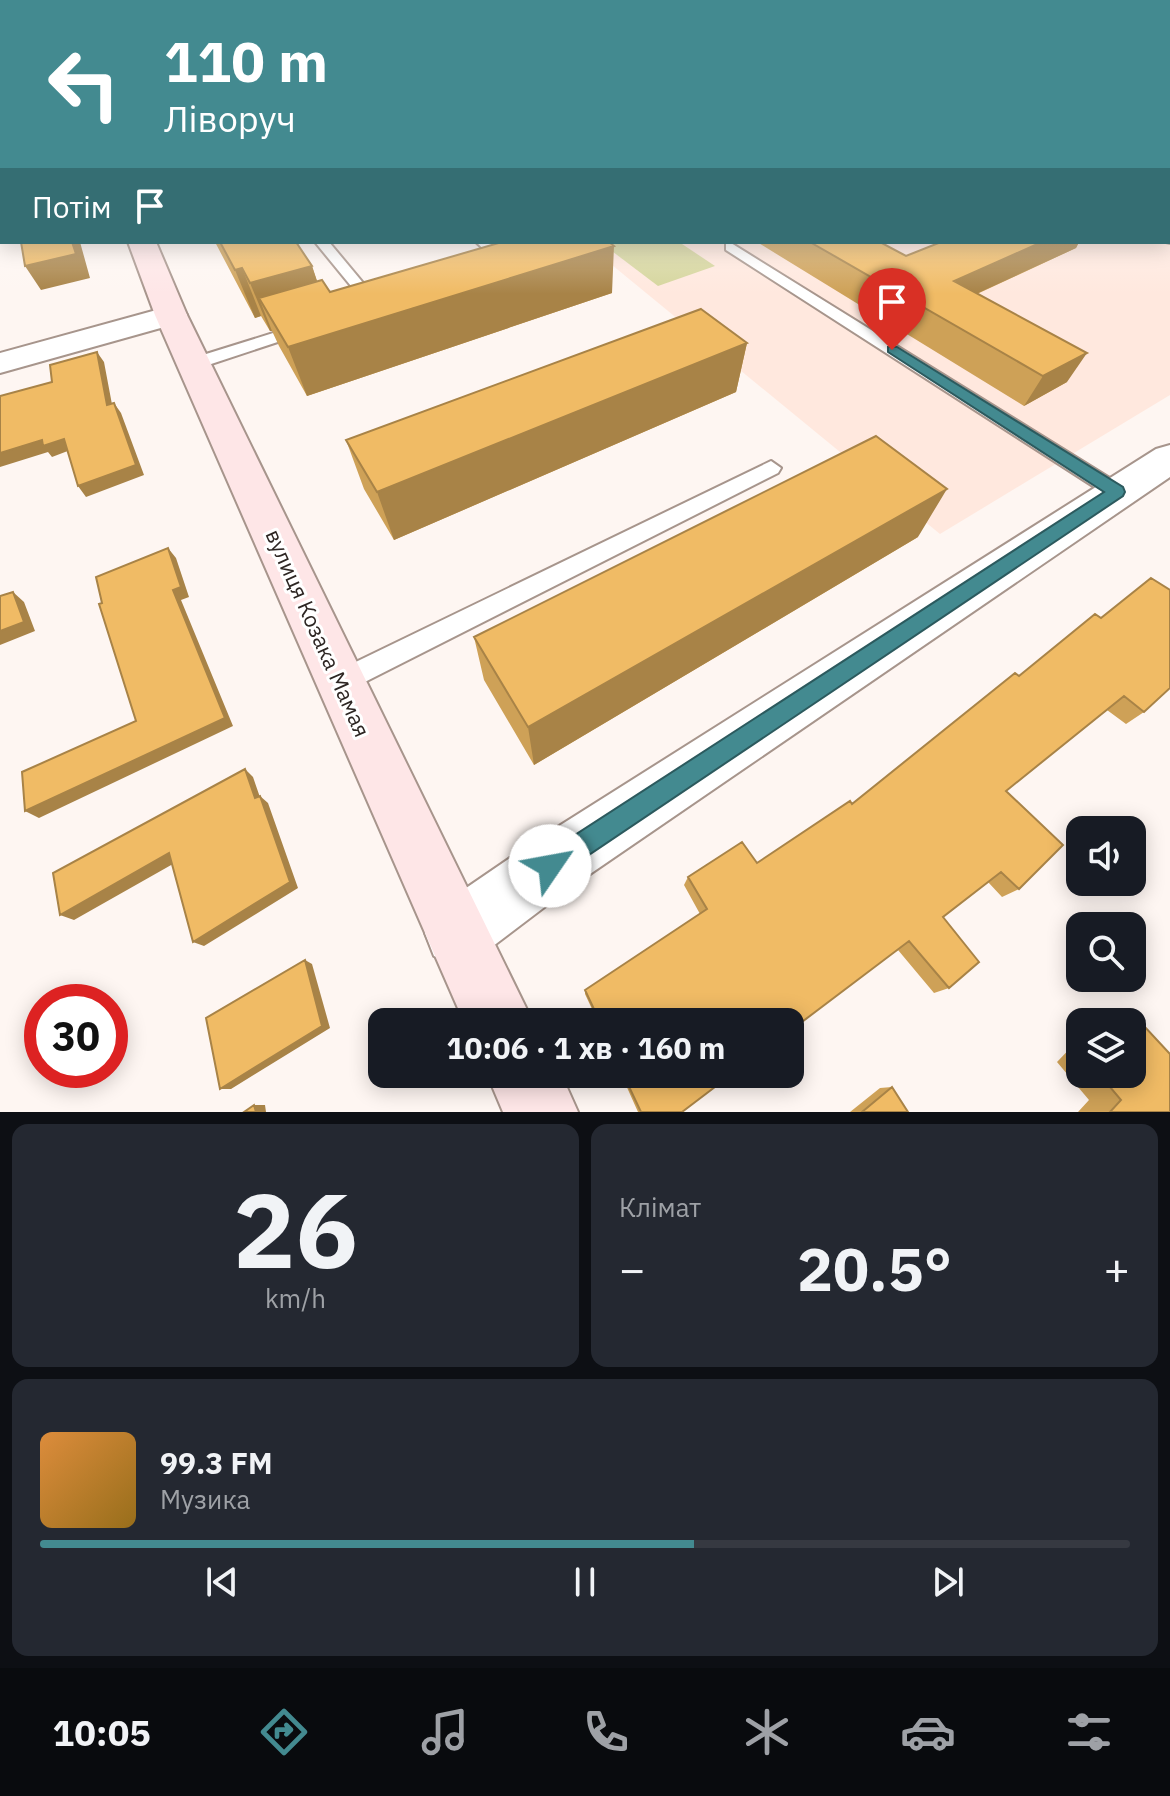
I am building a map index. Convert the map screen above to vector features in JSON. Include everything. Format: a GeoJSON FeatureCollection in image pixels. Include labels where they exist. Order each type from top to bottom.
{"type":"FeatureCollection","features":[{"type":"Feature","properties":{"kind":"street","name":"вулиця Козака Мамая"},"geometry":{"type":"LineString","coordinates":[[143,244],[171,315],[196,363],[492,1008]]}},
{"type":"Feature","properties":{"kind":"street"},"geometry":{"type":"LineString","coordinates":[[0,363],[171,315]]}},
{"type":"Feature","properties":{"kind":"street"},"geometry":{"type":"LineString","coordinates":[[457,933],[550,866],[1170,458]]}},
{"type":"Feature","properties":{"kind":"street"},"geometry":{"type":"LineString","coordinates":[[530,1088],[541,1112]]}},
{"type":"Feature","properties":{"kind":"lane"},"geometry":{"type":"LineString","coordinates":[[324,244],[374,306]]}},
{"type":"Feature","properties":{"kind":"lane"},"geometry":{"type":"LineString","coordinates":[[478,275],[502,266],[502,259],[485,244]]}},
{"type":"Feature","properties":{"kind":"lane"},"geometry":{"type":"LineString","coordinates":[[731,247],[1117,492]]}},
{"type":"Feature","properties":{"kind":"lane"},"geometry":{"type":"LineString","coordinates":[[196,363],[319,323]]}},
{"type":"Feature","properties":{"kind":"lane"},"geometry":{"type":"LineString","coordinates":[[340,682],[771,468]]}},
{"type":"Feature","properties":{"kind":"shaded area"},"geometry":{"type":"Polygon","coordinates":[[[586,244],[1170,245],[1170,395],[940,534],[586,244]]]}},
{"type":"Feature","properties":{"kind":"green space"},"geometry":{"type":"Polygon","coordinates":[[[603,244],[682,244],[715,266],[658,286],[603,244]]]}},
{"type":"Feature","properties":{"kind":"building"},"geometry":{"type":"Polygon","coordinates":[[[21,244],[73,244],[76,254],[25,266],[21,244]]]}},
{"type":"Feature","properties":{"kind":"building"},"geometry":{"type":"Polygon","coordinates":[[[221,244],[297,244],[312,266],[250,283],[242,268],[235,270],[221,244]]]}},
{"type":"Feature","properties":{"kind":"building"},"geometry":{"type":"Polygon","coordinates":[[[495,244],[614,246],[288,347],[259,298],[322,280],[330,292],[495,244]]]}},
{"type":"Feature","properties":{"kind":"building"},"geometry":{"type":"Polygon","coordinates":[[[813,244],[884,244],[906,256],[936,244],[1037,244],[954,281],[1087,353],[1043,376],[813,244]]]}},
{"type":"Feature","properties":{"kind":"building"},"geometry":{"type":"Polygon","coordinates":[[[701,309],[747,343],[377,492],[346,440],[701,309]]]}},
{"type":"Feature","properties":{"kind":"building"},"geometry":{"type":"Polygon","coordinates":[[[97,352],[107,405],[114,403],[136,465],[78,486],[64,439],[43,446],[42,440],[0,453],[0,396],[52,382],[50,365],[97,352]]]}},
{"type":"Feature","properties":{"kind":"building"},"geometry":{"type":"Polygon","coordinates":[[[876,436],[947,489],[528,727],[474,637],[876,436]]]}},
{"type":"Feature","properties":{"kind":"building"},"geometry":{"type":"Polygon","coordinates":[[[168,548],[181,587],[173,590],[225,718],[25,811],[22,772],[136,721],[99,604],[102,603],[96,577],[168,548]]]}},
{"type":"Feature","properties":{"kind":"building"},"geometry":{"type":"Polygon","coordinates":[[[1151,578],[1170,590],[1170,688],[1144,712],[1124,696],[1006,791],[1063,845],[1019,889],[1001,872],[943,917],[979,962],[949,988],[909,941],[804,1020],[804,1008],[593,1008],[585,990],[707,909],[688,877],[742,842],[757,863],[850,801],[852,804],[1015,673],[1019,676],[1095,614],[1101,618],[1151,578]]]}},
{"type":"Feature","properties":{"kind":"building"},"geometry":{"type":"Polygon","coordinates":[[[13,592],[24,622],[0,631],[0,596],[13,592]]]}},
{"type":"Feature","properties":{"kind":"building"},"geometry":{"type":"Polygon","coordinates":[[[245,769],[255,798],[260,796],[290,882],[193,942],[169,853],[60,915],[53,873],[245,769]]]}},
{"type":"Feature","properties":{"kind":"building"},"geometry":{"type":"Polygon","coordinates":[[[305,960],[322,1026],[220,1089],[206,1018],[305,960]]]}},
{"type":"Feature","properties":{"kind":"building"},"geometry":{"type":"Polygon","coordinates":[[[1146,1028],[1170,1054],[1170,1112],[1110,1112],[1121,1100],[1111,1088],[1146,1088],[1146,1028]]]}},
{"type":"Feature","properties":{"kind":"building"},"geometry":{"type":"Polygon","coordinates":[[[892,1087],[908,1112],[862,1112],[892,1087]]]}},
{"type":"Feature","properties":{"kind":"building"},"geometry":{"type":"Polygon","coordinates":[[[630,1088],[714,1088],[682,1112],[641,1112],[630,1088]]]}},
{"type":"Feature","properties":{"kind":"building"},"geometry":{"type":"Polygon","coordinates":[[[254,1105],[256,1112],[244,1112],[254,1105]]]}},
{"type":"Feature","properties":{"kind":"route"},"geometry":{"type":"LineString","coordinates":[[550,866],[1117,492],[892,350]]}}]}
